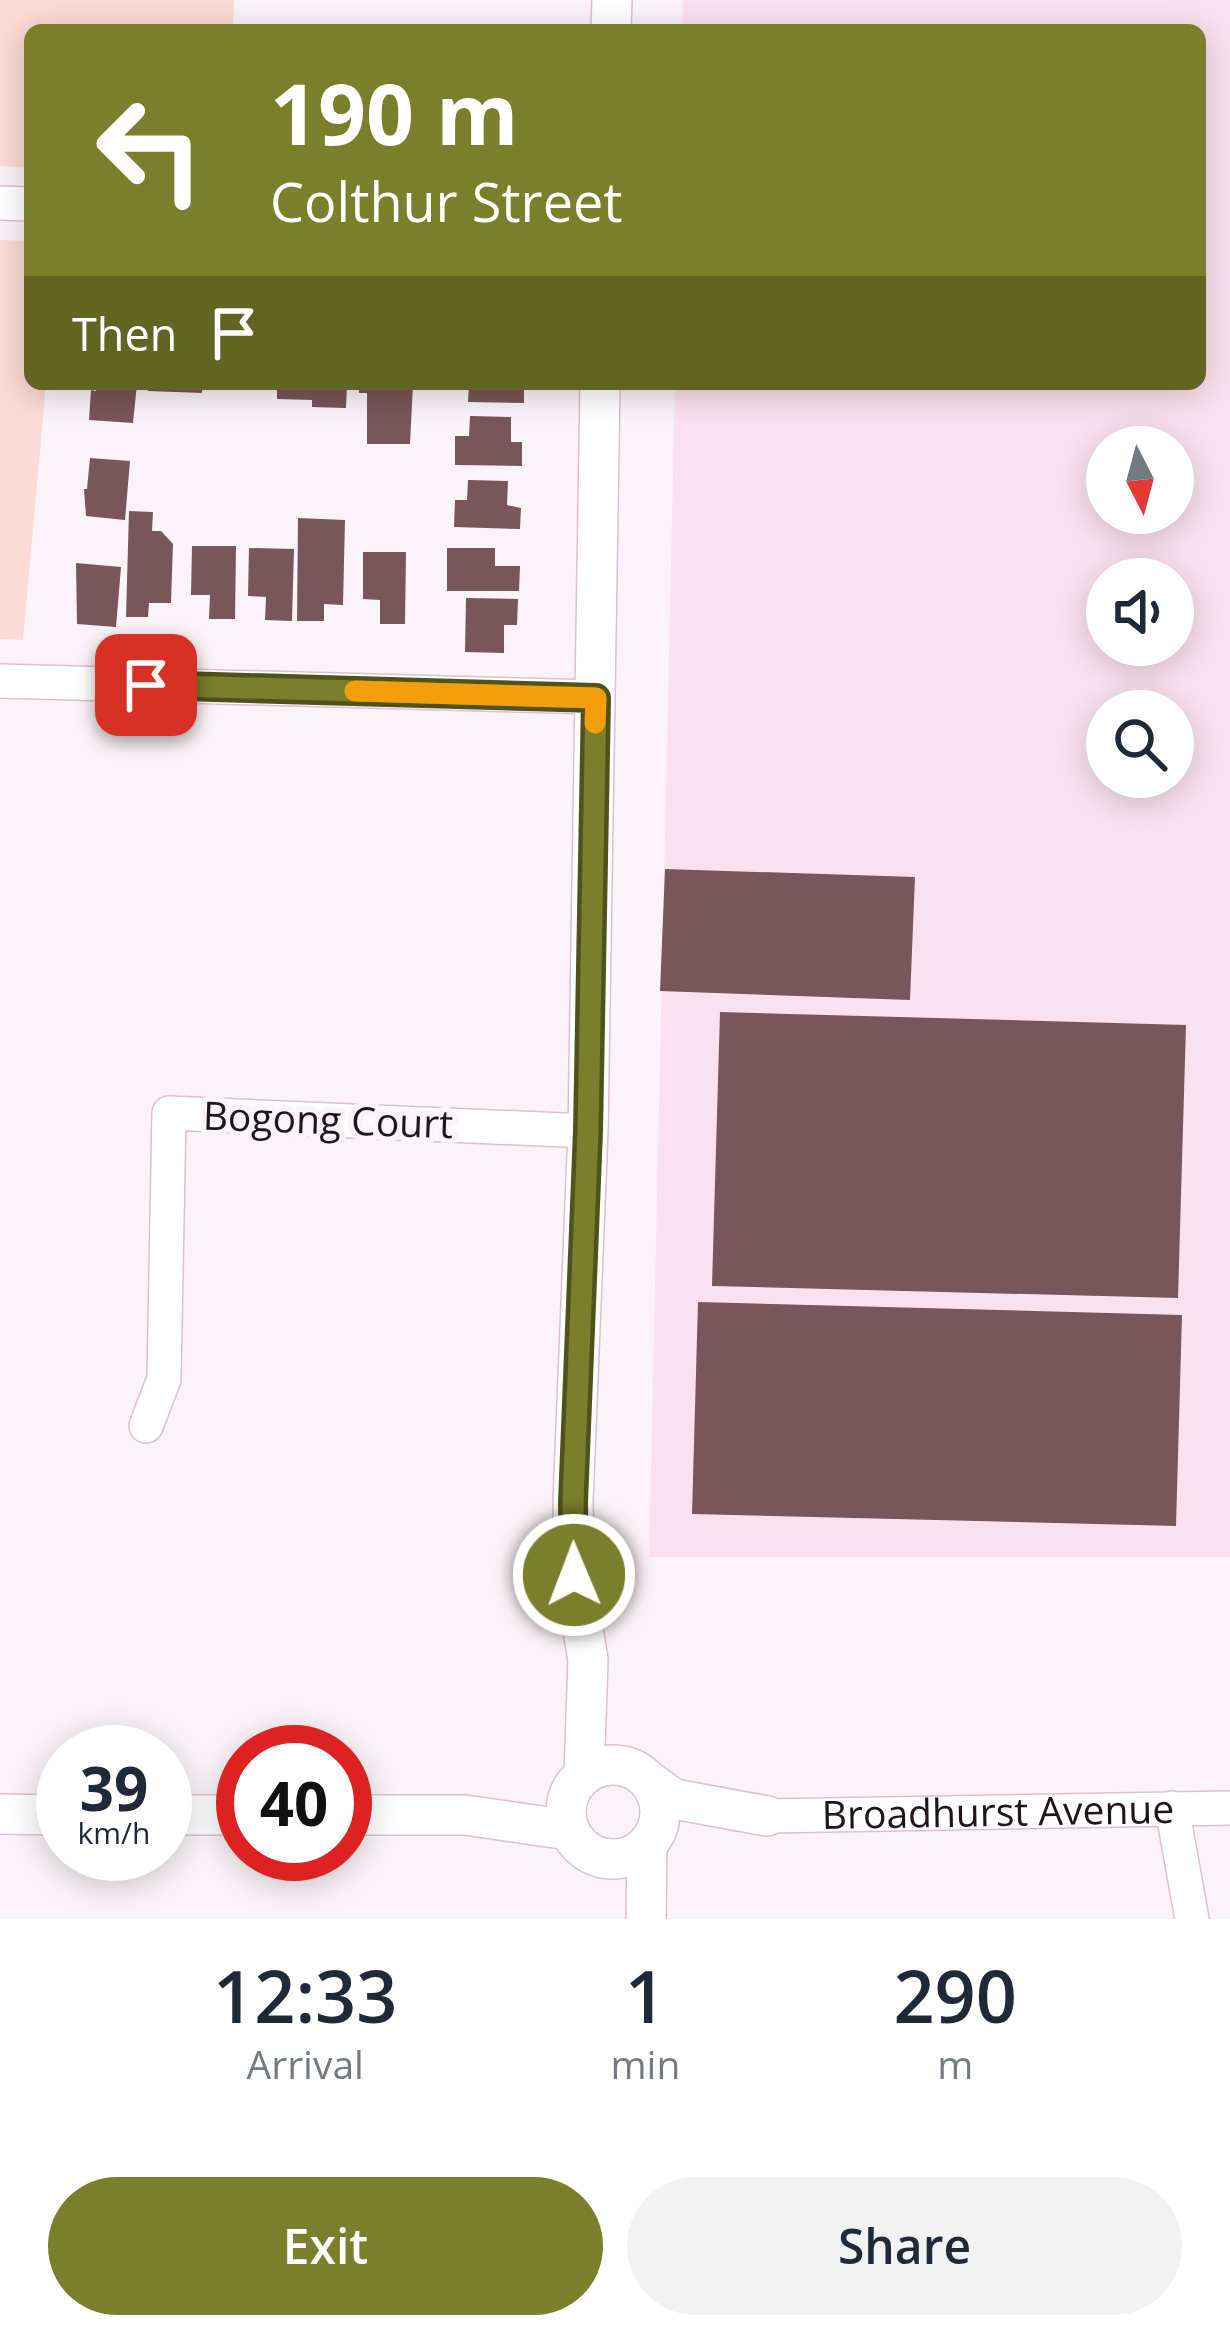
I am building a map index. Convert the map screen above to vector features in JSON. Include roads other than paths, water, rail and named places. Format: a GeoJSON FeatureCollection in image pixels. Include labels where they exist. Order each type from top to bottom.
{"type":"FeatureCollection","features":[{"type":"Feature","properties":{"kind":"street"},"geometry":{"type":"LineString","coordinates":[[600,390],[588,1131],[573,1502],[574,1575],[588,1660],[578,1783],[567,1803],[569,1830],[585,1851],[609,1859],[636,1854],[650,1841]]}},
{"type":"Feature","properties":{"kind":"street"},"geometry":{"type":"LineString","coordinates":[[0,680],[596,698]]}},
{"type":"Feature","properties":{"kind":"street","name":"Bogong Court"},"geometry":{"type":"LineString","coordinates":[[146,1426],[164,1379],[169,1113],[588,1131]]}},
{"type":"Feature","properties":{"kind":"street"},"geometry":{"type":"LineString","coordinates":[[588,1660],[638,1774],[661,1808],[650,1841],[646,1919]]}},
{"type":"Feature","properties":{"kind":"street"},"geometry":{"type":"LineString","coordinates":[[464,1815],[538,1803],[597,1768],[638,1774]]}},
{"type":"Feature","properties":{"kind":"street","name":"Broadhurst Avenue"},"geometry":{"type":"LineString","coordinates":[[638,1774],[674,1799],[766,1816]]}},
{"type":"Feature","properties":{"kind":"street"},"geometry":{"type":"LineString","coordinates":[[1172,1808],[1192,1919]]}},
{"type":"Feature","properties":{"kind":"street","name":"Broadhurst Avenue"},"geometry":{"type":"LineString","coordinates":[[650,1841],[697,1825],[766,1816],[1230,1808]]}},
{"type":"Feature","properties":{"kind":"street"},"geometry":{"type":"LineString","coordinates":[[0,1814],[36,1814]]}},
{"type":"Feature","properties":{"kind":"street"},"geometry":{"type":"LineString","coordinates":[[372,1815],[464,1815],[569,1830]]}},
{"type":"Feature","properties":{"kind":"street"},"geometry":{"type":"LineString","coordinates":[[609,1859],[628,1919]]}}]}
